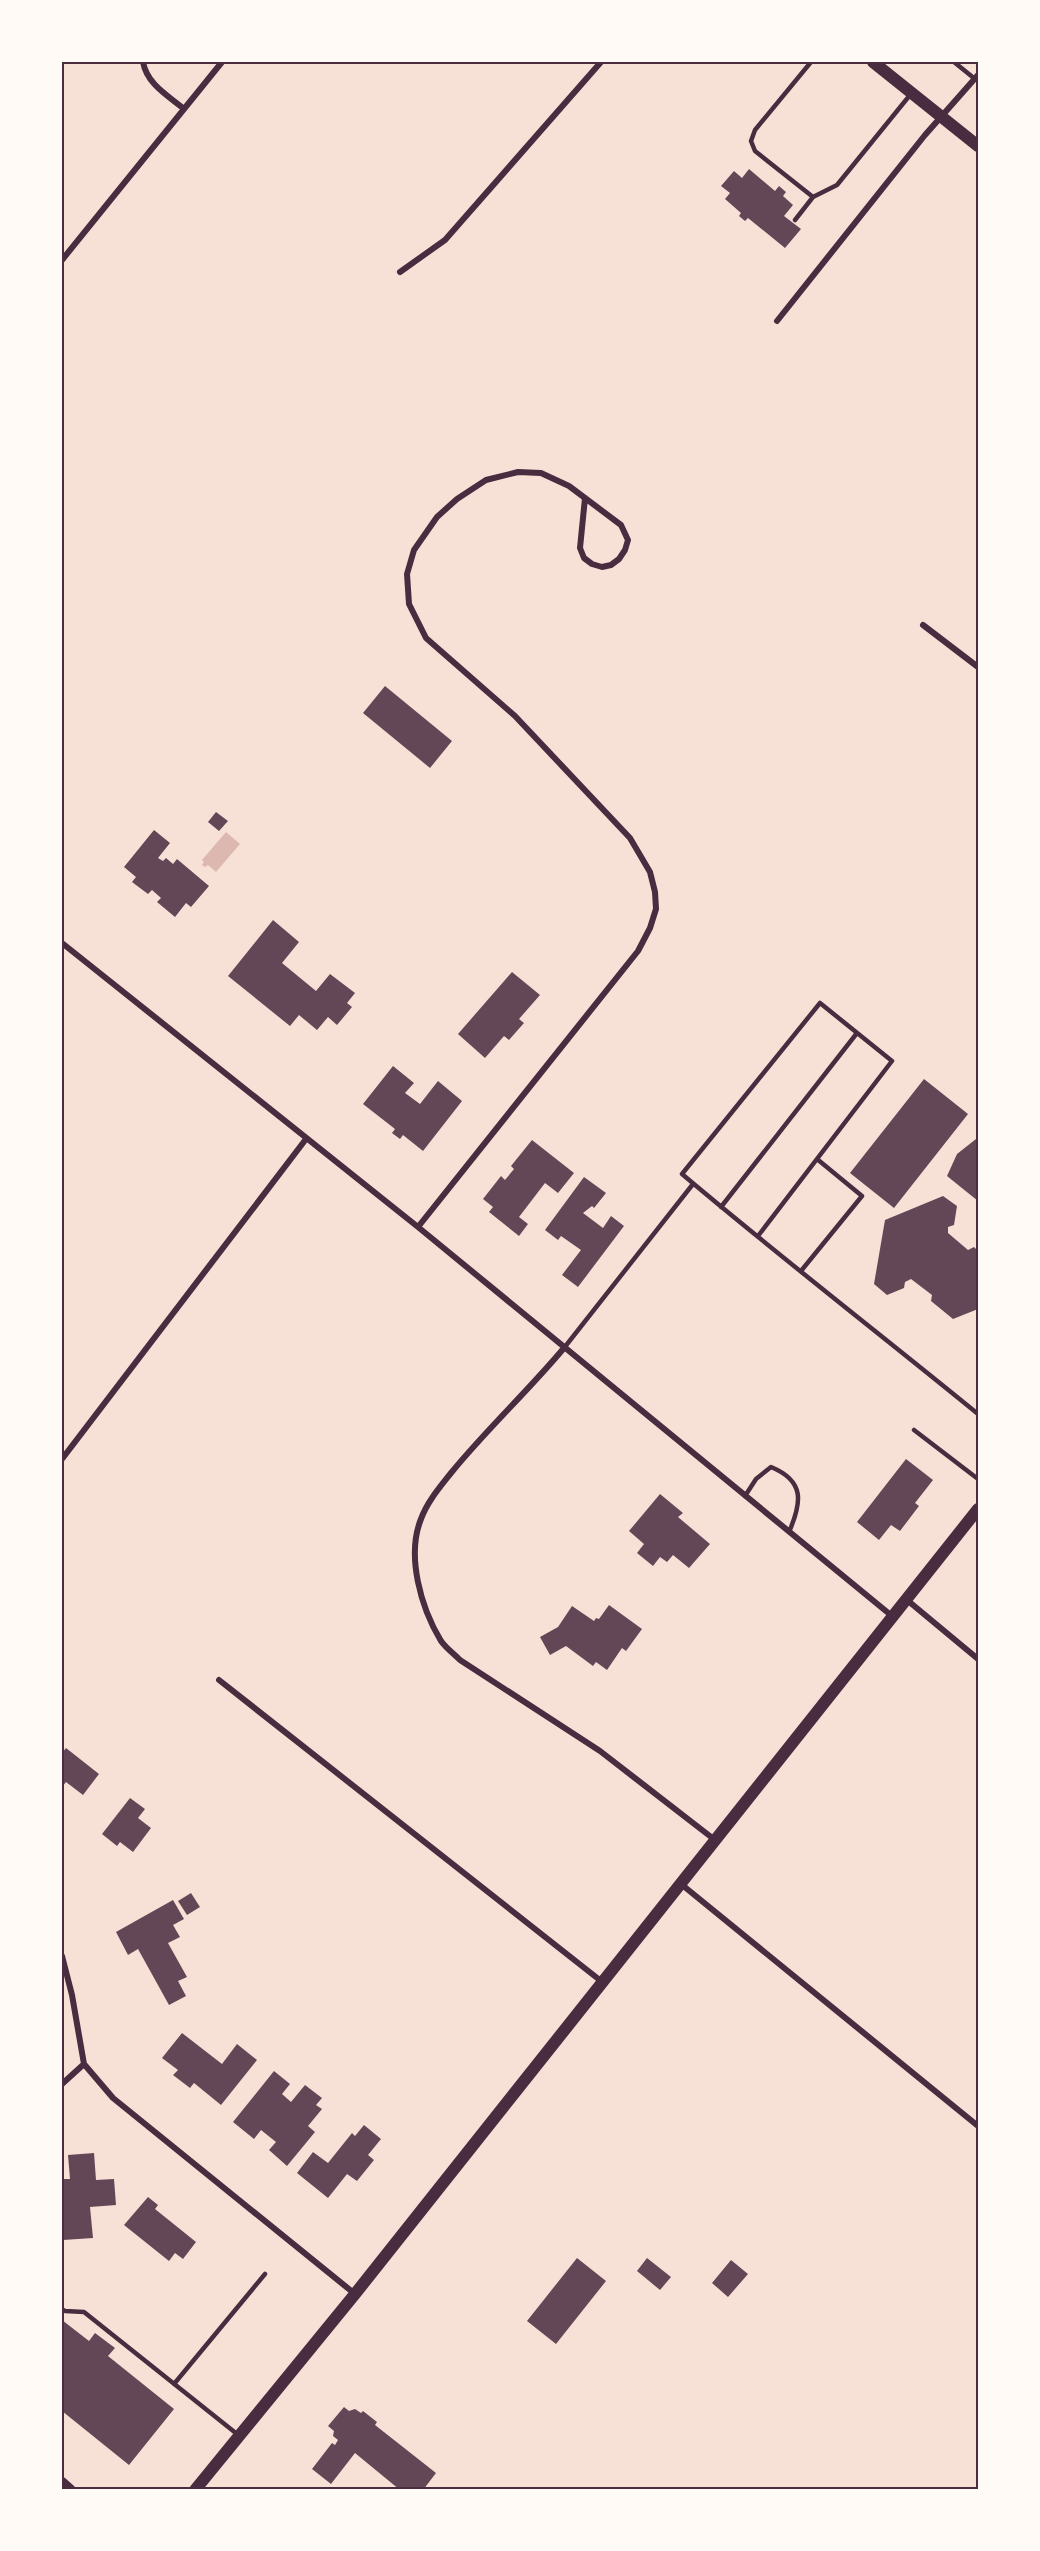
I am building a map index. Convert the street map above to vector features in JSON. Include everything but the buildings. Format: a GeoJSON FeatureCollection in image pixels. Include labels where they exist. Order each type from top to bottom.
{"type":"FeatureCollection","features":[{"type":"Feature","properties":{"kind":"main road"},"geometry":{"type":"LineString","coordinates":[[873,62],[978,146]]}},
{"type":"Feature","properties":{"kind":"main road"},"geometry":{"type":"LineString","coordinates":[[195,2490],[355,2294],[601,1981],[978,1509]]}},
{"type":"Feature","properties":{"kind":"street"},"geometry":{"type":"LineString","coordinates":[[143,62],[145,73],[151,82],[184,109]]}},
{"type":"Feature","properties":{"kind":"street"},"geometry":{"type":"LineString","coordinates":[[62,260],[222,62]]}},
{"type":"Feature","properties":{"kind":"street"},"geometry":{"type":"LineString","coordinates":[[400,272],[445,240],[601,62]]}},
{"type":"Feature","properties":{"kind":"street"},"geometry":{"type":"LineString","coordinates":[[777,321],[918,143],[977,77]]}},
{"type":"Feature","properties":{"kind":"street"},"geometry":{"type":"LineString","coordinates":[[418,1227],[638,951],[651,928],[656,909],[650,872],[630,838],[515,716],[426,638],[409,604],[407,574],[414,550],[437,517],[457,499],[486,480],[518,472],[541,473],[569,486],[585,498],[621,525],[628,540],[625,550],[611,566],[602,567],[592,564],[584,558],[580,549],[585,498]]}},
{"type":"Feature","properties":{"kind":"street"},"geometry":{"type":"LineString","coordinates":[[923,625],[978,667]]}},
{"type":"Feature","properties":{"kind":"street"},"geometry":{"type":"LineString","coordinates":[[62,943],[418,1227],[893,1617]]}},
{"type":"Feature","properties":{"kind":"street"},"geometry":{"type":"LineString","coordinates":[[62,1459],[306,1139]]}},
{"type":"Feature","properties":{"kind":"street"},"geometry":{"type":"LineString","coordinates":[[564,1348],[467,1454],[434,1495],[420,1520],[416,1549],[417,1582],[429,1617],[442,1643],[454,1655],[600,1751],[715,1840]]}},
{"type":"Feature","properties":{"kind":"street"},"geometry":{"type":"LineString","coordinates":[[907,1600],[978,1659]]}},
{"type":"Feature","properties":{"kind":"street"},"geometry":{"type":"LineString","coordinates":[[219,1680],[601,1981]]}},
{"type":"Feature","properties":{"kind":"street"},"geometry":{"type":"LineString","coordinates":[[681,1883],[978,2126]]}},
{"type":"Feature","properties":{"kind":"street"},"geometry":{"type":"LineString","coordinates":[[62,1956],[72,1995],[84,2064],[113,2098],[355,2294]]}},
{"type":"Feature","properties":{"kind":"street"},"geometry":{"type":"LineString","coordinates":[[62,2084],[84,2064]]}},
{"type":"Feature","properties":{"kind":"street"},"geometry":{"type":"LineString","coordinates":[[62,2482],[71,2490]]}},
{"type":"Feature","properties":{"kind":"lane"},"geometry":{"type":"LineString","coordinates":[[811,62],[755,130],[751,141],[755,151],[813,197]]}},
{"type":"Feature","properties":{"kind":"lane"},"geometry":{"type":"LineString","coordinates":[[954,62],[977,77]]}},
{"type":"Feature","properties":{"kind":"lane"},"geometry":{"type":"LineString","coordinates":[[795,220],[813,197],[837,184],[912,93]]}},
{"type":"Feature","properties":{"kind":"lane"},"geometry":{"type":"LineString","coordinates":[[758,1236],[892,1061],[820,1003],[682,1174],[801,1272],[978,1414]]}},
{"type":"Feature","properties":{"kind":"lane"},"geometry":{"type":"LineString","coordinates":[[721,1207],[857,1033]]}},
{"type":"Feature","properties":{"kind":"lane"},"geometry":{"type":"LineString","coordinates":[[801,1272],[862,1196],[817,1159]]}},
{"type":"Feature","properties":{"kind":"lane"},"geometry":{"type":"LineString","coordinates":[[564,1348],[693,1184]]}},
{"type":"Feature","properties":{"kind":"lane"},"geometry":{"type":"LineString","coordinates":[[914,1430],[978,1479]]}},
{"type":"Feature","properties":{"kind":"lane"},"geometry":{"type":"LineString","coordinates":[[745,1496],[756,1479],[771,1467],[786,1473],[798,1491],[799,1509],[789,1532]]}},
{"type":"Feature","properties":{"kind":"lane"},"geometry":{"type":"LineString","coordinates":[[174,2384],[265,2274]]}},
{"type":"Feature","properties":{"kind":"lane"},"geometry":{"type":"LineString","coordinates":[[62,2309],[84,2312],[239,2435]]}},
{"type":"Feature","properties":{"kind":"shaded area"},"geometry":{"type":"Polygon","coordinates":[[[226,832],[240,844],[216,872],[208,865],[205,867],[202,865],[204,862],[202,860],[226,832]]]}}]}
